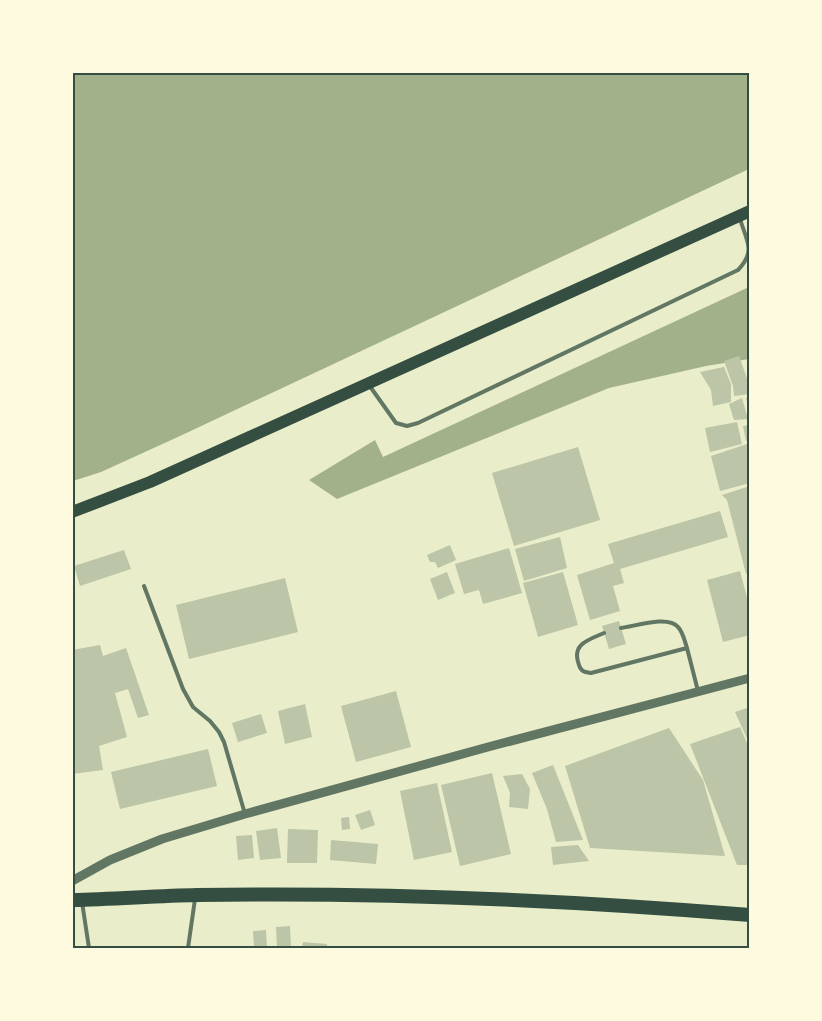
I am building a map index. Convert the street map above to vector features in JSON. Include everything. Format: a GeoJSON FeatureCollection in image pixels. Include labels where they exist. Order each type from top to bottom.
{"type":"FeatureCollection","features":[{"type":"Feature","properties":{"kind":"highway"},"geometry":{"type":"LineString","coordinates":[[77,900],[196,895],[489,899],[750,914]]}},
{"type":"Feature","properties":{"kind":"main road"},"geometry":{"type":"LineString","coordinates":[[72,512],[150,482],[744,213]]}},
{"type":"Feature","properties":{"kind":"street"},"geometry":{"type":"LineString","coordinates":[[72,881],[110,860],[162,839],[245,814],[488,747],[750,678]]}},
{"type":"Feature","properties":{"kind":"lane"},"geometry":{"type":"LineString","coordinates":[[368,383],[396,423],[407,426],[418,423],[738,270],[747,260],[749,249],[744,213]]}},
{"type":"Feature","properties":{"kind":"lane"},"geometry":{"type":"LineString","coordinates":[[144,586],[183,688],[193,707],[210,721],[224,742],[245,814]]}},
{"type":"Feature","properties":{"kind":"lane"},"geometry":{"type":"LineString","coordinates":[[621,628],[664,620],[673,622],[680,628],[698,691]]}},
{"type":"Feature","properties":{"kind":"lane"},"geometry":{"type":"LineString","coordinates":[[604,633],[585,642],[578,649],[576,656],[580,668],[584,672],[591,673],[687,648]]}},
{"type":"Feature","properties":{"kind":"lane"},"geometry":{"type":"LineString","coordinates":[[188,948],[196,895]]}},
{"type":"Feature","properties":{"kind":"lane"},"geometry":{"type":"LineString","coordinates":[[77,900],[89,948]]}},
{"type":"Feature","properties":{"kind":"shaded area"},"geometry":{"type":"Polygon","coordinates":[[[73,72],[749,73],[749,169],[180,436],[101,472],[73,481],[73,72]]]}},
{"type":"Feature","properties":{"kind":"shaded area"},"geometry":{"type":"Polygon","coordinates":[[[749,287],[749,359],[706,366],[609,388],[337,499],[309,480],[375,440],[383,457],[749,287]]]}},
{"type":"Feature","properties":{"kind":"building"},"geometry":{"type":"Polygon","coordinates":[[[739,356],[748,381],[750,394],[734,396],[733,386],[724,361],[739,356]]]}},
{"type":"Feature","properties":{"kind":"building"},"geometry":{"type":"Polygon","coordinates":[[[724,367],[731,384],[731,402],[713,406],[711,390],[700,372],[724,367]]]}},
{"type":"Feature","properties":{"kind":"building"},"geometry":{"type":"Polygon","coordinates":[[[750,397],[750,411],[749,411],[746,398],[750,397]]]}},
{"type":"Feature","properties":{"kind":"building"},"geometry":{"type":"Polygon","coordinates":[[[742,398],[748,419],[734,420],[729,404],[742,398]]]}},
{"type":"Feature","properties":{"kind":"building"},"geometry":{"type":"Polygon","coordinates":[[[737,422],[742,444],[710,452],[705,428],[737,422]]]}},
{"type":"Feature","properties":{"kind":"building"},"geometry":{"type":"Polygon","coordinates":[[[750,425],[750,440],[746,441],[743,426],[750,425]]]}},
{"type":"Feature","properties":{"kind":"building"},"geometry":{"type":"Polygon","coordinates":[[[750,443],[750,483],[720,491],[711,456],[750,443]]]}},
{"type":"Feature","properties":{"kind":"building"},"geometry":{"type":"Polygon","coordinates":[[[578,447],[600,520],[514,546],[492,473],[578,447]]]}},
{"type":"Feature","properties":{"kind":"building"},"geometry":{"type":"Polygon","coordinates":[[[750,486],[750,573],[746,574],[727,500],[722,495],[750,486]]]}},
{"type":"Feature","properties":{"kind":"building"},"geometry":{"type":"Polygon","coordinates":[[[720,511],[728,537],[620,569],[624,583],[613,586],[620,611],[590,620],[577,575],[614,563],[608,544],[720,511]]]}},
{"type":"Feature","properties":{"kind":"building"},"geometry":{"type":"Polygon","coordinates":[[[560,537],[567,568],[524,581],[515,549],[560,537]]]}},
{"type":"Feature","properties":{"kind":"building"},"geometry":{"type":"Polygon","coordinates":[[[450,545],[456,560],[438,568],[435,562],[430,562],[427,555],[450,545]]]}},
{"type":"Feature","properties":{"kind":"building"},"geometry":{"type":"Polygon","coordinates":[[[509,548],[522,593],[483,604],[479,590],[464,594],[455,564],[509,548]]]}},
{"type":"Feature","properties":{"kind":"building"},"geometry":{"type":"Polygon","coordinates":[[[124,550],[131,569],[80,586],[74,566],[124,550]]]}},
{"type":"Feature","properties":{"kind":"building"},"geometry":{"type":"Polygon","coordinates":[[[740,571],[750,609],[750,635],[723,642],[707,580],[740,571]]]}},
{"type":"Feature","properties":{"kind":"building"},"geometry":{"type":"Polygon","coordinates":[[[447,572],[455,593],[438,600],[430,579],[447,572]]]}},
{"type":"Feature","properties":{"kind":"building"},"geometry":{"type":"Polygon","coordinates":[[[563,572],[578,625],[538,637],[523,583],[563,572]]]}},
{"type":"Feature","properties":{"kind":"building"},"geometry":{"type":"Polygon","coordinates":[[[285,578],[298,632],[189,659],[176,605],[285,578]]]}},
{"type":"Feature","properties":{"kind":"building"},"geometry":{"type":"Polygon","coordinates":[[[619,621],[626,644],[609,649],[602,626],[619,621]]]}},
{"type":"Feature","properties":{"kind":"building"},"geometry":{"type":"Polygon","coordinates":[[[100,645],[103,656],[126,648],[149,715],[138,718],[128,689],[115,693],[127,737],[99,746],[103,770],[72,774],[72,650],[100,645]]]}},
{"type":"Feature","properties":{"kind":"building"},"geometry":{"type":"Polygon","coordinates":[[[396,691],[411,747],[356,762],[341,706],[396,691]]]}},
{"type":"Feature","properties":{"kind":"building"},"geometry":{"type":"Polygon","coordinates":[[[305,704],[312,737],[285,744],[278,711],[305,704]]]}},
{"type":"Feature","properties":{"kind":"building"},"geometry":{"type":"Polygon","coordinates":[[[750,707],[750,745],[735,712],[750,707]]]}},
{"type":"Feature","properties":{"kind":"building"},"geometry":{"type":"Polygon","coordinates":[[[261,714],[267,733],[238,742],[232,723],[261,714]]]}},
{"type":"Feature","properties":{"kind":"building"},"geometry":{"type":"Polygon","coordinates":[[[740,727],[750,750],[750,865],[737,865],[690,744],[740,727]]]}},
{"type":"Feature","properties":{"kind":"building"},"geometry":{"type":"Polygon","coordinates":[[[669,728],[703,780],[725,856],[590,848],[565,766],[669,728]]]}},
{"type":"Feature","properties":{"kind":"building"},"geometry":{"type":"Polygon","coordinates":[[[208,749],[217,786],[120,809],[111,772],[208,749]]]}},
{"type":"Feature","properties":{"kind":"building"},"geometry":{"type":"Polygon","coordinates":[[[553,765],[583,840],[556,842],[547,809],[532,773],[553,765]]]}},
{"type":"Feature","properties":{"kind":"building"},"geometry":{"type":"Polygon","coordinates":[[[492,773],[511,854],[460,866],[441,785],[492,773]]]}},
{"type":"Feature","properties":{"kind":"building"},"geometry":{"type":"Polygon","coordinates":[[[522,774],[530,789],[528,809],[509,807],[510,793],[503,776],[522,774]]]}},
{"type":"Feature","properties":{"kind":"building"},"geometry":{"type":"Polygon","coordinates":[[[437,783],[452,852],[414,860],[400,791],[437,783]]]}},
{"type":"Feature","properties":{"kind":"building"},"geometry":{"type":"Polygon","coordinates":[[[370,810],[375,825],[361,830],[355,815],[370,810]]]}},
{"type":"Feature","properties":{"kind":"building"},"geometry":{"type":"Polygon","coordinates":[[[349,817],[350,829],[342,830],[341,818],[349,817]]]}},
{"type":"Feature","properties":{"kind":"building"},"geometry":{"type":"Polygon","coordinates":[[[277,828],[281,858],[260,860],[256,831],[277,828]]]}},
{"type":"Feature","properties":{"kind":"building"},"geometry":{"type":"Polygon","coordinates":[[[288,829],[318,830],[317,863],[287,863],[288,829]]]}},
{"type":"Feature","properties":{"kind":"building"},"geometry":{"type":"Polygon","coordinates":[[[252,835],[254,858],[238,860],[236,836],[252,835]]]}},
{"type":"Feature","properties":{"kind":"building"},"geometry":{"type":"Polygon","coordinates":[[[331,840],[378,844],[376,864],[330,860],[331,840]]]}},
{"type":"Feature","properties":{"kind":"building"},"geometry":{"type":"Polygon","coordinates":[[[578,845],[589,861],[553,865],[551,847],[578,845]]]}},
{"type":"Feature","properties":{"kind":"building"},"geometry":{"type":"Polygon","coordinates":[[[290,926],[291,948],[277,948],[276,927],[290,926]]]}},
{"type":"Feature","properties":{"kind":"building"},"geometry":{"type":"Polygon","coordinates":[[[266,930],[267,948],[254,948],[253,931],[266,930]]]}},
{"type":"Feature","properties":{"kind":"building"},"geometry":{"type":"Polygon","coordinates":[[[303,942],[327,944],[327,948],[302,948],[303,942]]]}}]}
